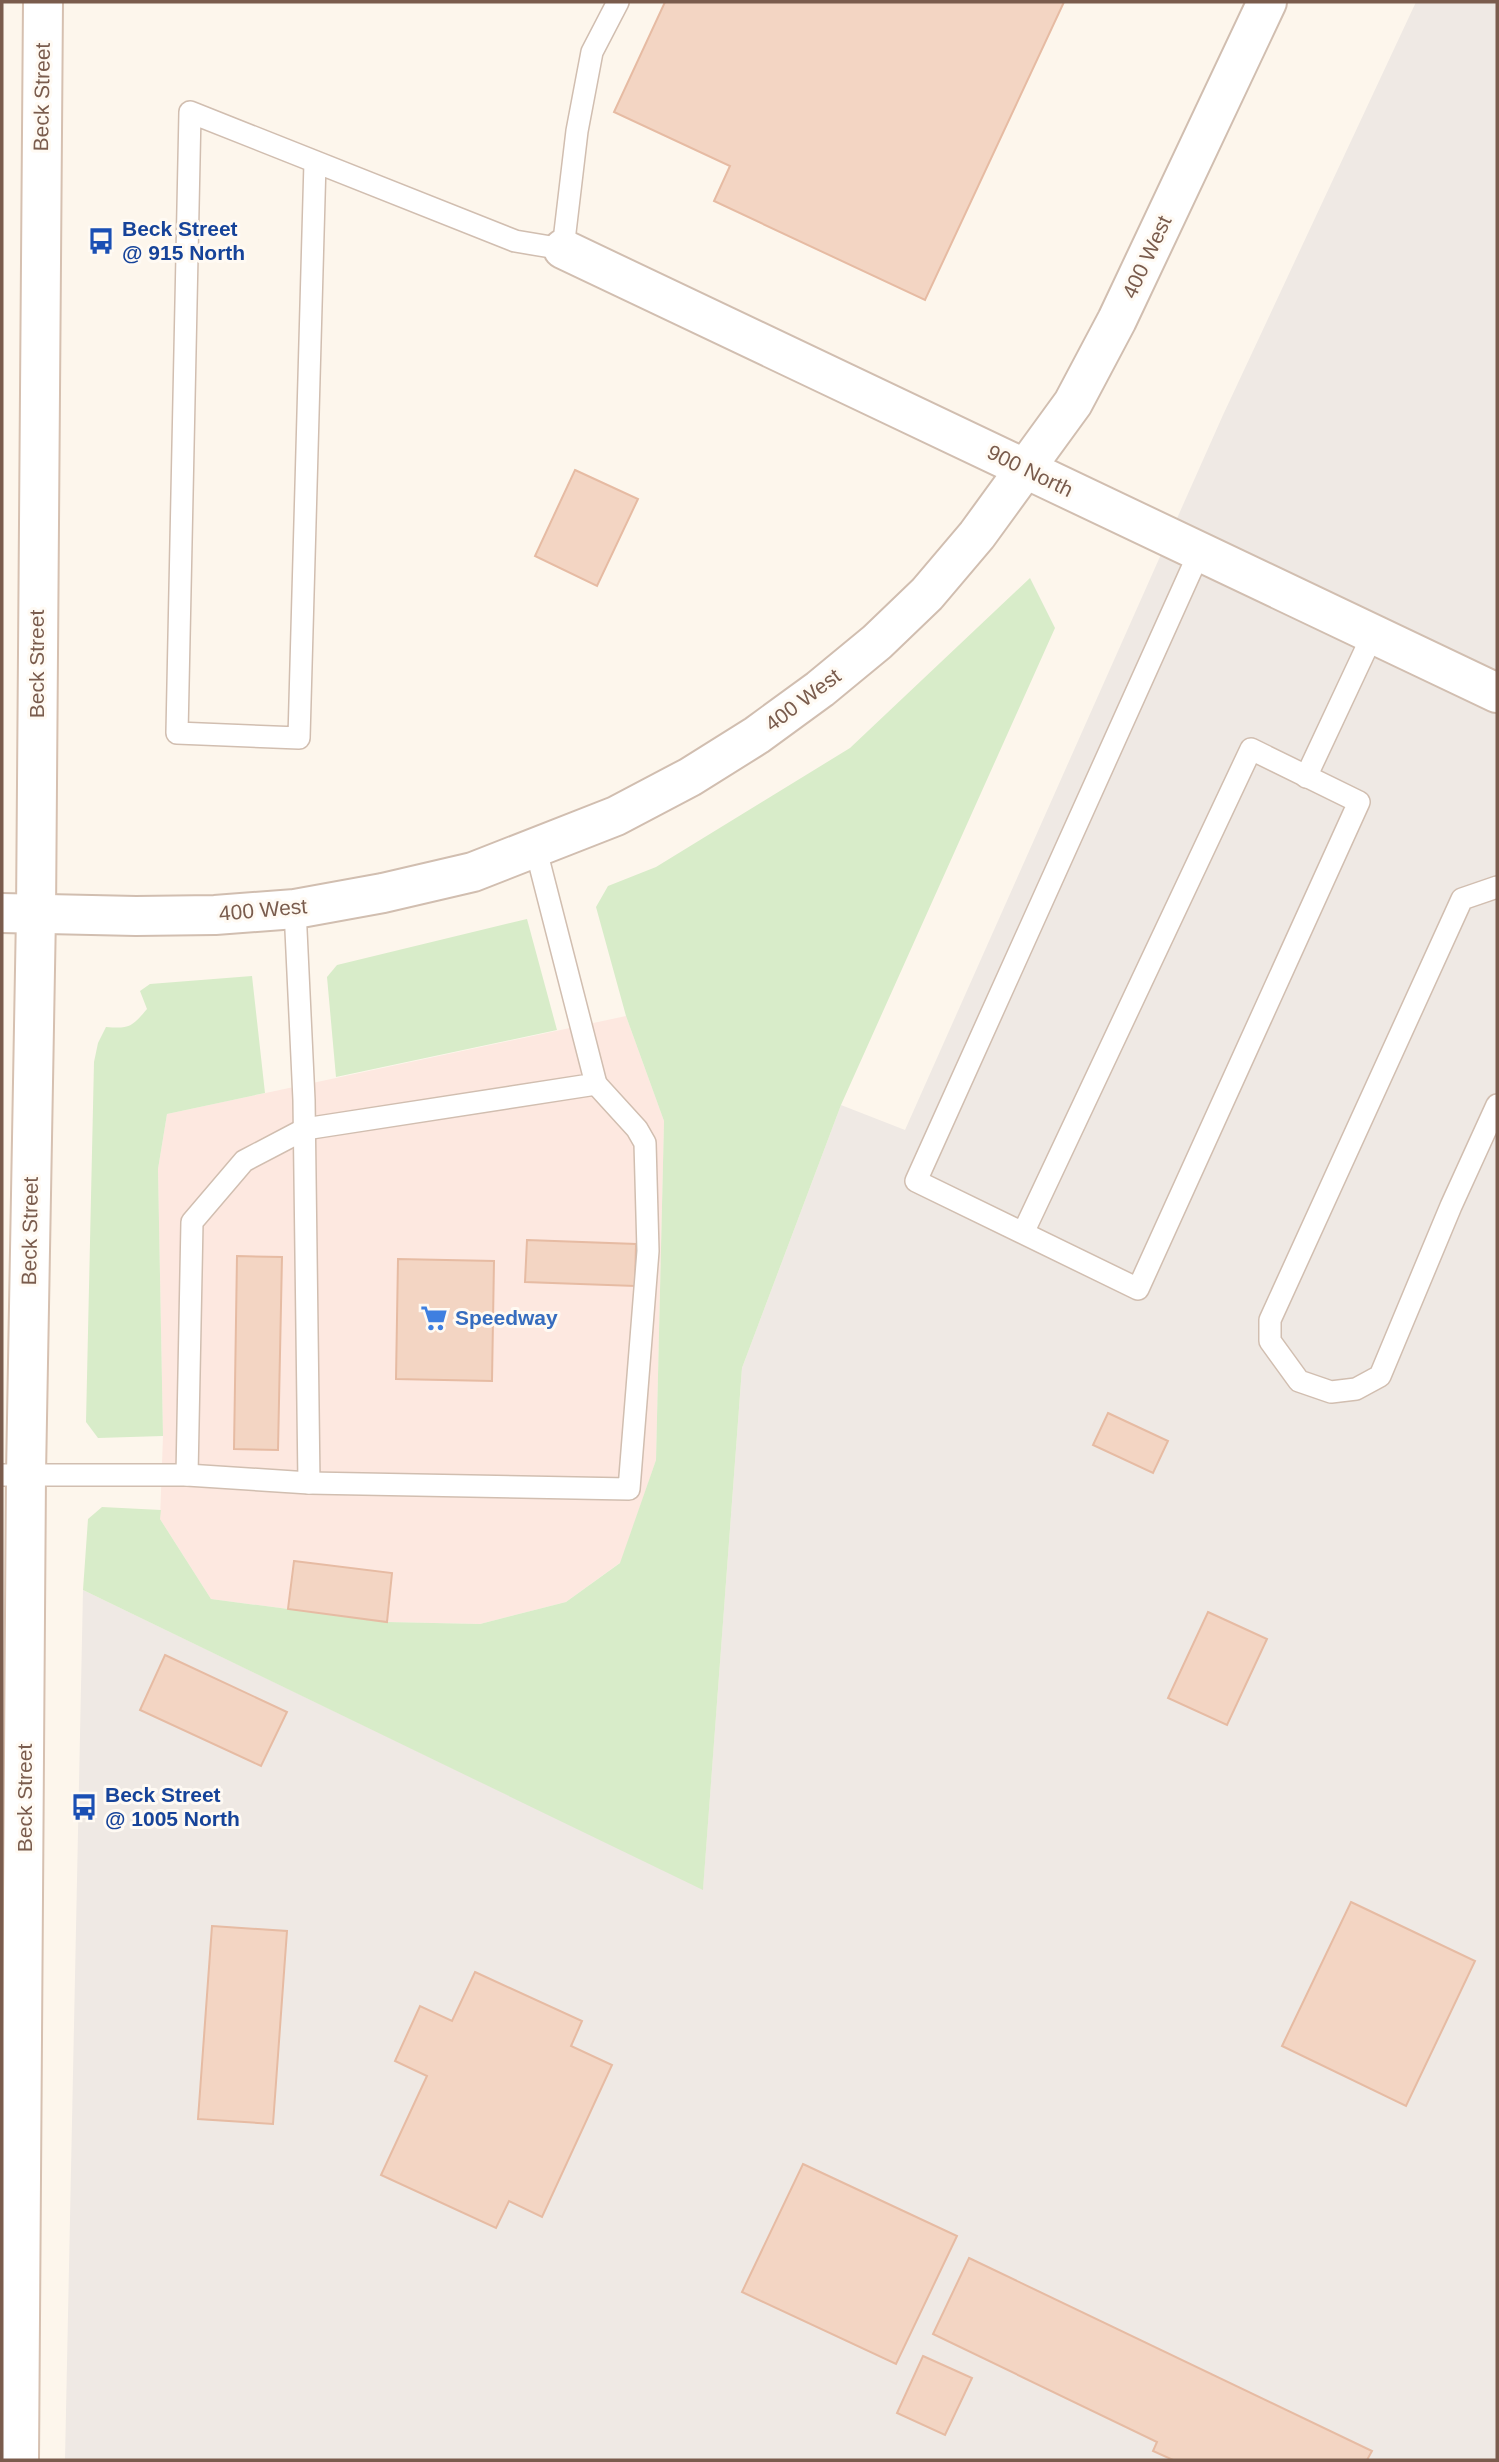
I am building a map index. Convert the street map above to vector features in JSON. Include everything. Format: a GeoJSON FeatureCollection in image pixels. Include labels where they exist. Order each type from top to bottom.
{"type":"FeatureCollection","features":[{"type":"Feature","properties":{"kind":"street","name":"Beck Street"},"geometry":{"type":"LineString","coordinates":[[19,2460],[26,1690],[14,1475],[19,914],[43,2]]}},
{"type":"Feature","properties":{"kind":"street","name":"400 West"},"geometry":{"type":"LineString","coordinates":[[19,914],[215,915],[295,909],[474,873],[616,816],[690,777],[757,735],[820,689],[877,642],[927,594],[977,535],[1083,386],[1117,320],[1267,2]]}},
{"type":"Feature","properties":{"kind":"street","name":"900 North"},"geometry":{"type":"LineString","coordinates":[[563,249],[1497,693]]}},
{"type":"Feature","properties":{"kind":"lane"},"geometry":{"type":"LineString","coordinates":[[315,162],[299,738],[177,733],[190,112],[515,241],[563,249],[577,131],[592,52],[618,2]]}},
{"type":"Feature","properties":{"kind":"lane"},"geometry":{"type":"LineString","coordinates":[[1023,1233],[1251,749],[1359,802],[1138,1289],[916,1181],[1199,553]]}},
{"type":"Feature","properties":{"kind":"lane"},"geometry":{"type":"LineString","coordinates":[[1306,777],[1373,634]]}},
{"type":"Feature","properties":{"kind":"lane"},"geometry":{"type":"LineString","coordinates":[[14,1475],[187,1475],[309,1483],[629,1489],[648,1251],[645,1143],[637,1129],[596,1084],[536,850]]}},
{"type":"Feature","properties":{"kind":"lane"},"geometry":{"type":"LineString","coordinates":[[1497,887],[1462,899],[1270,1320],[1270,1341],[1299,1381],[1331,1392],[1356,1389],[1380,1376],[1451,1206],[1497,1105]]}},
{"type":"Feature","properties":{"kind":"lane"},"geometry":{"type":"LineString","coordinates":[[295,909],[304,1129],[309,1483]]}},
{"type":"Feature","properties":{"kind":"lane"},"geometry":{"type":"LineString","coordinates":[[187,1475],[192,1222],[244,1161],[304,1129],[596,1084]]}},
{"type":"Feature","properties":{"kind":"shaded area"},"geometry":{"type":"Polygon","coordinates":[[[1416,2],[1497,2],[1497,2460],[65,2460],[83,1590],[703,1889],[742,1368],[841,1105],[905,1130],[1223,415],[1416,2]]]}},
{"type":"Feature","properties":{"kind":"shaded area"},"geometry":{"type":"Polygon","coordinates":[[[626,1016],[664,1121],[656,1460],[621,1562],[566,1602],[480,1624],[387,1622],[211,1599],[160,1519],[163,1436],[158,1169],[167,1114],[626,1016]]]}},
{"type":"Feature","properties":{"kind":"green space"},"geometry":{"type":"Polygon","coordinates":[[[1030,578],[1055,628],[841,1105],[742,1368],[703,1890],[83,1590],[88,1519],[102,1507],[161,1510],[160,1519],[211,1599],[387,1622],[480,1624],[566,1602],[620,1563],[656,1460],[664,1121],[626,1016],[596,907],[608,886],[656,867],[850,748],[1030,578]]]}},
{"type":"Feature","properties":{"kind":"green space"},"geometry":{"type":"Polygon","coordinates":[[[527,919],[557,1030],[336,1077],[327,977],[337,965],[527,919]]]}},
{"type":"Feature","properties":{"kind":"green space"},"geometry":{"type":"Polygon","coordinates":[[[252,976],[265,1093],[167,1114],[158,1169],[163,1436],[98,1438],[86,1422],[94,1062],[98,1043],[106,1027],[130,1026],[142,1015],[147,1009],[140,991],[150,984],[252,976]]]}},
{"type":"Feature","properties":{"kind":"building"},"geometry":{"type":"Polygon","coordinates":[[[665,2],[1064,2],[925,300],[714,201],[730,166],[614,112],[665,2]]]}},
{"type":"Feature","properties":{"kind":"building"},"geometry":{"type":"Polygon","coordinates":[[[575,470],[638,499],[597,586],[535,556],[575,470]]]}},
{"type":"Feature","properties":{"kind":"building"},"geometry":{"type":"Polygon","coordinates":[[[527,1240],[636,1244],[635,1286],[525,1282],[527,1240]]]}},
{"type":"Feature","properties":{"kind":"building"},"geometry":{"type":"Polygon","coordinates":[[[237,1256],[282,1257],[278,1450],[234,1449],[237,1256]]]}},
{"type":"Feature","properties":{"kind":"building"},"geometry":{"type":"Polygon","coordinates":[[[398,1259],[494,1261],[492,1381],[396,1379],[398,1259]]]}},
{"type":"Feature","properties":{"kind":"building"},"geometry":{"type":"Polygon","coordinates":[[[1108,1413],[1168,1441],[1153,1473],[1093,1445],[1108,1413]]]}},
{"type":"Feature","properties":{"kind":"building"},"geometry":{"type":"Polygon","coordinates":[[[294,1561],[392,1573],[387,1622],[288,1609],[294,1561]]]}},
{"type":"Feature","properties":{"kind":"building"},"geometry":{"type":"Polygon","coordinates":[[[1208,1612],[1267,1639],[1227,1725],[1168,1698],[1208,1612]]]}},
{"type":"Feature","properties":{"kind":"building"},"geometry":{"type":"Polygon","coordinates":[[[165,1655],[287,1712],[261,1766],[140,1710],[165,1655]]]}},
{"type":"Feature","properties":{"kind":"building"},"geometry":{"type":"Polygon","coordinates":[[[1351,1902],[1475,1961],[1406,2106],[1282,2046],[1351,1902]]]}},
{"type":"Feature","properties":{"kind":"building"},"geometry":{"type":"Polygon","coordinates":[[[212,1926],[287,1931],[273,2124],[198,2119],[212,1926]]]}},
{"type":"Feature","properties":{"kind":"building"},"geometry":{"type":"Polygon","coordinates":[[[475,1972],[582,2021],[571,2046],[612,2065],[542,2217],[509,2201],[496,2228],[381,2175],[427,2076],[395,2061],[420,2006],[452,2021],[475,1972]]]}},
{"type":"Feature","properties":{"kind":"building"},"geometry":{"type":"Polygon","coordinates":[[[803,2164],[957,2236],[896,2364],[742,2292],[803,2164]]]}},
{"type":"Feature","properties":{"kind":"building"},"geometry":{"type":"Polygon","coordinates":[[[969,2258],[1372,2451],[1367,2460],[1173,2460],[1153,2451],[1157,2442],[933,2334],[969,2258]]]}},
{"type":"Feature","properties":{"kind":"building"},"geometry":{"type":"Polygon","coordinates":[[[923,2356],[972,2378],[945,2435],[897,2413],[923,2356]]]}},
{"type":"Feature","properties":{"kind":"place","name":"Beck Street @ 915 North"},"geometry":{"type":"Point","coordinates":[101,241]}},
{"type":"Feature","properties":{"kind":"place","name":"Speedway"},"geometry":{"type":"Point","coordinates":[434,1318]}},
{"type":"Feature","properties":{"kind":"place","name":"Beck Street @ 1005 North"},"geometry":{"type":"Point","coordinates":[84,1807]}}]}
